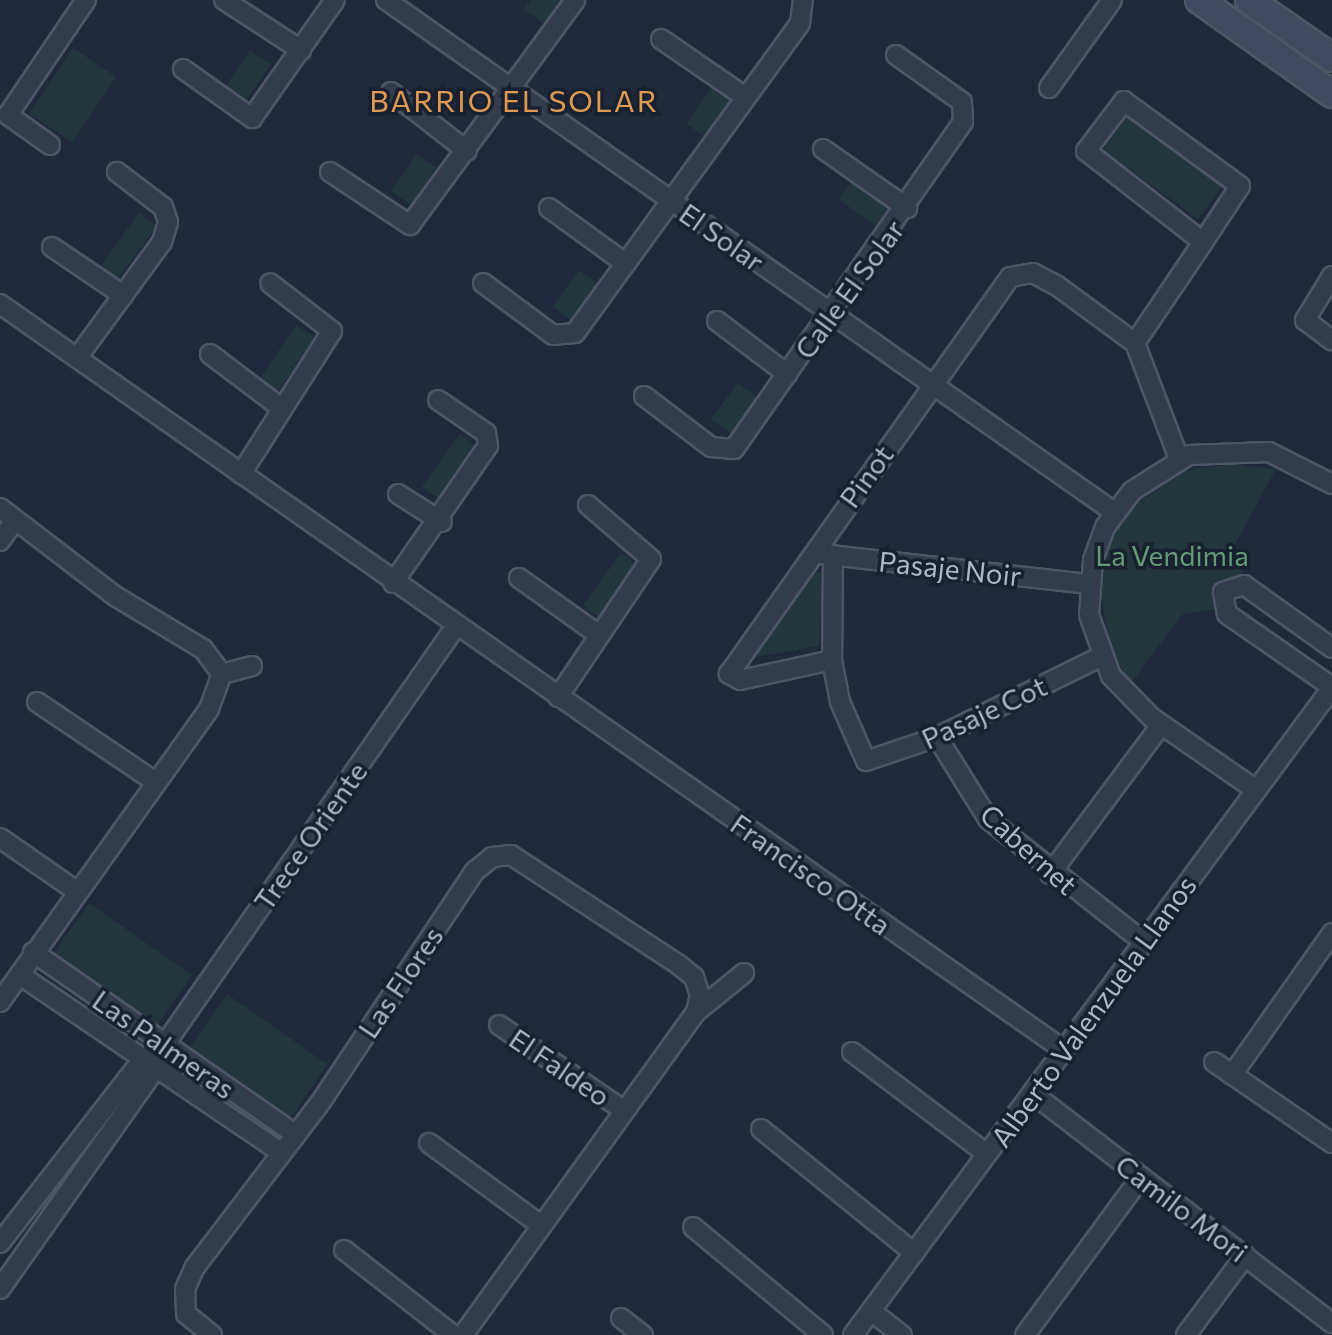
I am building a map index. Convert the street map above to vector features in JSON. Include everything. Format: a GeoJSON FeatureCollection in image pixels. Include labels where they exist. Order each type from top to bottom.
{"type":"FeatureCollection","features":[{"type":"Feature","properties":{"kind":"street"},"geometry":{"type":"LineString","coordinates":[[50,145],[8,115],[86,0]]}},
{"type":"Feature","properties":{"kind":"street"},"geometry":{"type":"LineString","coordinates":[[224,0],[301,50]]}},
{"type":"Feature","properties":{"kind":"street"},"geometry":{"type":"LineString","coordinates":[[183,69],[252,118],[335,0]]}},
{"type":"Feature","properties":{"kind":"street","name":"El Solar"},"geometry":{"type":"LineString","coordinates":[[386,0],[1114,512]]}},
{"type":"Feature","properties":{"kind":"street"},"geometry":{"type":"LineString","coordinates":[[330,172],[410,225],[514,89],[575,0]]}},
{"type":"Feature","properties":{"kind":"street"},"geometry":{"type":"LineString","coordinates":[[483,283],[566,337],[625,263],[800,23],[803,0]]}},
{"type":"Feature","properties":{"kind":"street"},"geometry":{"type":"LineString","coordinates":[[1049,88],[1112,0]]}},
{"type":"Feature","properties":{"kind":"street"},"geometry":{"type":"LineString","coordinates":[[1199,0],[1332,94]]}},
{"type":"Feature","properties":{"kind":"street"},"geometry":{"type":"LineString","coordinates":[[1245,33],[1256,5],[1332,58]]}},
{"type":"Feature","properties":{"kind":"street"},"geometry":{"type":"LineString","coordinates":[[661,39],[745,97]]}},
{"type":"Feature","properties":{"kind":"street","name":"Calle El Solar"},"geometry":{"type":"LineString","coordinates":[[644,396],[725,451],[734,449],[907,208],[965,111],[896,55]]}},
{"type":"Feature","properties":{"kind":"street"},"geometry":{"type":"LineString","coordinates":[[391,92],[467,151]]}},
{"type":"Feature","properties":{"kind":"street"},"geometry":{"type":"LineString","coordinates":[[1179,459],[1135,343],[1203,242],[1240,186],[1124,101],[1086,151],[1203,242]]}},
{"type":"Feature","properties":{"kind":"street"},"geometry":{"type":"LineString","coordinates":[[823,149],[907,208]]}},
{"type":"Feature","properties":{"kind":"street"},"geometry":{"type":"LineString","coordinates":[[77,358],[123,295],[168,222],[163,207],[117,172]]}},
{"type":"Feature","properties":{"kind":"street"},"geometry":{"type":"LineString","coordinates":[[549,208],[625,263]]}},
{"type":"Feature","properties":{"kind":"street"},"geometry":{"type":"LineString","coordinates":[[52,247],[123,295]]}},
{"type":"Feature","properties":{"kind":"street","name":"Pinot"},"geometry":{"type":"LineString","coordinates":[[832,660],[731,678],[810,554],[1010,277],[1033,273],[1056,285],[1135,343]]}},
{"type":"Feature","properties":{"kind":"street"},"geometry":{"type":"LineString","coordinates":[[1332,276],[1305,320],[1332,340]]}},
{"type":"Feature","properties":{"kind":"street"},"geometry":{"type":"LineString","coordinates":[[241,474],[280,407],[332,331],[270,283]]}},
{"type":"Feature","properties":{"kind":"street","name":"Francisco Otta"},"geometry":{"type":"LineString","coordinates":[[0,304],[393,583],[1064,1050]]}},
{"type":"Feature","properties":{"kind":"street"},"geometry":{"type":"LineString","coordinates":[[717,321],[787,374]]}},
{"type":"Feature","properties":{"kind":"street"},"geometry":{"type":"LineString","coordinates":[[210,354],[280,407]]}},
{"type":"Feature","properties":{"kind":"street"},"geometry":{"type":"LineString","coordinates":[[393,583],[442,522],[488,446],[486,433],[438,400]]}},
{"type":"Feature","properties":{"kind":"street"},"geometry":{"type":"LineString","coordinates":[[1256,790],[1161,725],[1129,699],[1100,657],[1089,584],[1114,512],[1140,483],[1179,459],[1258,450],[1332,482]]}},
{"type":"Feature","properties":{"kind":"street"},"geometry":{"type":"LineString","coordinates":[[398,494],[442,522]]}},
{"type":"Feature","properties":{"kind":"street"},"geometry":{"type":"LineString","coordinates":[[558,697],[651,559],[588,505]]}},
{"type":"Feature","properties":{"kind":"street"},"geometry":{"type":"LineString","coordinates":[[0,541],[7,514],[115,596],[203,649],[222,674]]}},
{"type":"Feature","properties":{"kind":"street","name":"Pasaje Noir"},"geometry":{"type":"LineString","coordinates":[[810,554],[1089,584]]}},
{"type":"Feature","properties":{"kind":"street"},"geometry":{"type":"LineString","coordinates":[[832,660],[833,555]]}},
{"type":"Feature","properties":{"kind":"street"},"geometry":{"type":"LineString","coordinates":[[519,578],[599,635]]}},
{"type":"Feature","properties":{"kind":"street"},"geometry":{"type":"LineString","coordinates":[[1332,648],[1240,584],[1223,592],[1224,611],[1332,688]]}},
{"type":"Feature","properties":{"kind":"street"},"geometry":{"type":"LineString","coordinates":[[1248,629],[1267,602]]}},
{"type":"Feature","properties":{"kind":"street","name":"Trece Oriente"},"geometry":{"type":"LineString","coordinates":[[0,1243],[142,1060],[163,1047],[456,626]]}},
{"type":"Feature","properties":{"kind":"street","name":"Pasaje Cot"},"geometry":{"type":"LineString","coordinates":[[832,660],[840,702],[866,761],[937,737],[1100,657]]}},
{"type":"Feature","properties":{"kind":"street"},"geometry":{"type":"LineString","coordinates":[[222,674],[252,666]]}},
{"type":"Feature","properties":{"kind":"street"},"geometry":{"type":"LineString","coordinates":[[0,1002],[75,890],[209,709],[222,674]]}},
{"type":"Feature","properties":{"kind":"street","name":"Alberto Valenzuela Llanos"},"geometry":{"type":"LineString","coordinates":[[853,1335],[1332,688]]}},
{"type":"Feature","properties":{"kind":"street"},"geometry":{"type":"LineString","coordinates":[[37,702],[154,781]]}},
{"type":"Feature","properties":{"kind":"street"},"geometry":{"type":"LineString","coordinates":[[1050,874],[1161,725]]}},
{"type":"Feature","properties":{"kind":"street","name":"Cabernet"},"geometry":{"type":"LineString","coordinates":[[937,737],[988,819],[1050,874],[1144,942]]}},
{"type":"Feature","properties":{"kind":"street"},"geometry":{"type":"LineString","coordinates":[[0,838],[75,890]]}},
{"type":"Feature","properties":{"kind":"street","name":"Las Flores"},"geometry":{"type":"LineString","coordinates":[[212,1335],[186,1314],[185,1289],[280,1152],[296,1135],[475,871],[492,857],[528,862],[608,924],[679,965],[694,977],[696,1012]]}},
{"type":"Feature","properties":{"kind":"street"},"geometry":{"type":"LineString","coordinates":[[1232,1075],[1332,933]]}},
{"type":"Feature","properties":{"kind":"street","name":"Las Palmeras"},"geometry":{"type":"LineString","coordinates":[[33,952],[163,1047],[296,1135]]}},
{"type":"Feature","properties":{"kind":"street"},"geometry":{"type":"LineString","coordinates":[[463,1335],[620,1108],[696,1012],[744,973]]}},
{"type":"Feature","properties":{"kind":"street","name":"Las Palmeras"},"geometry":{"type":"LineString","coordinates":[[20,975],[280,1152]]}},
{"type":"Feature","properties":{"kind":"street","name":"El Faldeo"},"geometry":{"type":"LineString","coordinates":[[499,1025],[620,1108]]}},
{"type":"Feature","properties":{"kind":"street","name":"Trece Oriente"},"geometry":{"type":"LineString","coordinates":[[0,1289],[159,1070],[163,1047]]}},
{"type":"Feature","properties":{"kind":"street"},"geometry":{"type":"LineString","coordinates":[[852,1052],[987,1154]]}},
{"type":"Feature","properties":{"kind":"street"},"geometry":{"type":"LineString","coordinates":[[1214,1062],[1332,1143]]}},
{"type":"Feature","properties":{"kind":"street","name":"Camilo Mori"},"geometry":{"type":"LineString","coordinates":[[1032,1093],[1332,1323]]}},
{"type":"Feature","properties":{"kind":"street"},"geometry":{"type":"LineString","coordinates":[[761,1129],[914,1253]]}},
{"type":"Feature","properties":{"kind":"street"},"geometry":{"type":"LineString","coordinates":[[429,1143],[538,1223]]}},
{"type":"Feature","properties":{"kind":"street"},"geometry":{"type":"LineString","coordinates":[[1025,1335],[1141,1177]]}},
{"type":"Feature","properties":{"kind":"street"},"geometry":{"type":"LineString","coordinates":[[693,1227],[823,1335]]}},
{"type":"Feature","properties":{"kind":"street"},"geometry":{"type":"LineString","coordinates":[[344,1250],[453,1335]]}},
{"type":"Feature","properties":{"kind":"street"},"geometry":{"type":"LineString","coordinates":[[1186,1335],[1245,1256]]}},
{"type":"Feature","properties":{"kind":"street"},"geometry":{"type":"LineString","coordinates":[[871,1311],[902,1335]]}},
{"type":"Feature","properties":{"kind":"street"},"geometry":{"type":"LineString","coordinates":[[621,1318],[643,1335]]}},
{"type":"Feature","properties":{"kind":"green space"},"geometry":{"type":"Polygon","coordinates":[[[531,0],[561,0],[544,24],[524,9],[531,0]]]}},
{"type":"Feature","properties":{"kind":"green space"},"geometry":{"type":"Polygon","coordinates":[[[73,48],[116,77],[72,143],[29,113],[73,48]]]}},
{"type":"Feature","properties":{"kind":"green space"},"geometry":{"type":"Polygon","coordinates":[[[250,50],[271,64],[246,101],[225,87],[250,50]]]}},
{"type":"Feature","properties":{"kind":"green space"},"geometry":{"type":"Polygon","coordinates":[[[712,87],[732,101],[706,138],[686,124],[712,87]]]}},
{"type":"Feature","properties":{"kind":"green space"},"geometry":{"type":"Polygon","coordinates":[[[1128,115],[1223,184],[1198,219],[1103,150],[1128,115]]]}},
{"type":"Feature","properties":{"kind":"green space"},"geometry":{"type":"Polygon","coordinates":[[[417,154],[437,168],[411,205],[391,191],[417,154]]]}},
{"type":"Feature","properties":{"kind":"green space"},"geometry":{"type":"Polygon","coordinates":[[[854,179],[890,206],[875,226],[839,199],[854,179]]]}},
{"type":"Feature","properties":{"kind":"green space"},"geometry":{"type":"Polygon","coordinates":[[[139,213],[157,226],[118,279],[100,266],[139,213]]]}},
{"type":"Feature","properties":{"kind":"green space"},"geometry":{"type":"Polygon","coordinates":[[[579,270],[600,285],[574,322],[553,306],[579,270]]]}},
{"type":"Feature","properties":{"kind":"green space"},"geometry":{"type":"Polygon","coordinates":[[[296,325],[314,337],[278,391],[260,379],[296,325]]]}},
{"type":"Feature","properties":{"kind":"green space"},"geometry":{"type":"Polygon","coordinates":[[[738,383],[758,398],[731,434],[711,419],[738,383]]]}},
{"type":"Feature","properties":{"kind":"green space"},"geometry":{"type":"Polygon","coordinates":[[[460,434],[478,447],[440,500],[422,487],[460,434]]]}},
{"type":"Feature","properties":{"kind":"green space","name":"La Vendimia"},"geometry":{"type":"Polygon","coordinates":[[[1231,464],[1276,469],[1232,550],[1244,577],[1218,609],[1183,614],[1130,684],[1110,646],[1100,588],[1111,535],[1139,502],[1186,471],[1231,464]]]}},
{"type":"Feature","properties":{"kind":"green space"},"geometry":{"type":"Polygon","coordinates":[[[621,553],[639,566],[601,619],[583,606],[621,553]]]}},
{"type":"Feature","properties":{"kind":"green space"},"geometry":{"type":"Polygon","coordinates":[[[811,571],[823,573],[819,646],[756,657],[811,571]]]}},
{"type":"Feature","properties":{"kind":"green space"},"geometry":{"type":"Polygon","coordinates":[[[89,903],[192,975],[157,1025],[54,953],[89,903]]]}},
{"type":"Feature","properties":{"kind":"green space"},"geometry":{"type":"Polygon","coordinates":[[[227,994],[328,1065],[291,1117],[190,1046],[227,994]]]}},
{"type":"Feature","properties":{"kind":"district","name":"BARRIO EL SOLAR"},"geometry":{"type":"Point","coordinates":[514,100]}}]}
